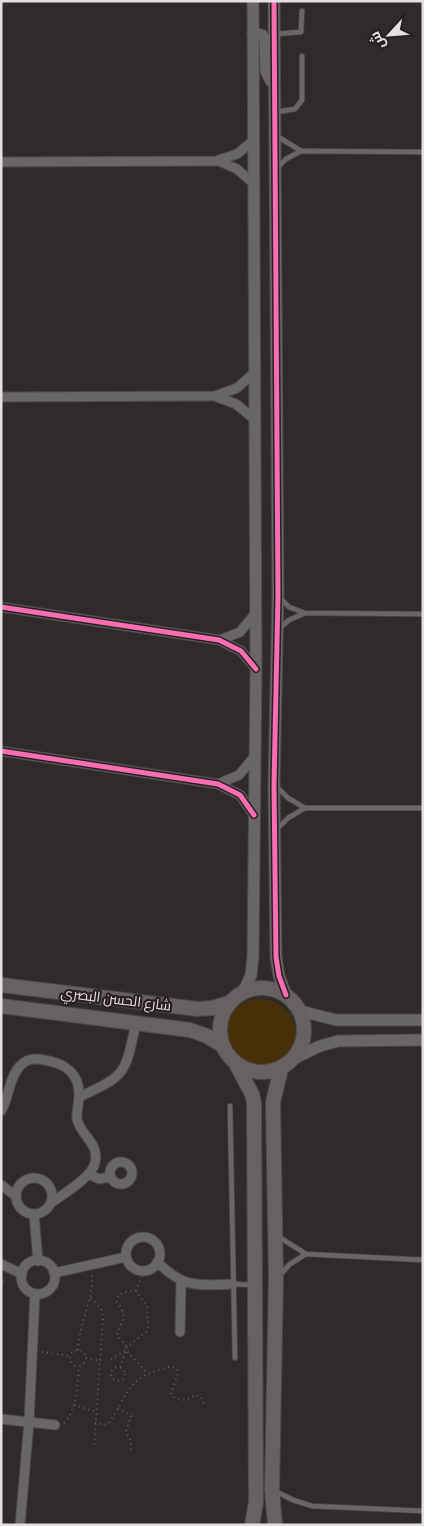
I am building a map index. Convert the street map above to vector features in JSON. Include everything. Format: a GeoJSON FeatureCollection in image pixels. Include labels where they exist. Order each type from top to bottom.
{"type":"FeatureCollection","features":[{"type":"Feature","properties":{"kind":"main road","name":"شارع الحسن البصري"},"geometry":{"type":"LineString","coordinates":[[1,985],[198,1009],[212,1008],[229,1003]]}},
{"type":"Feature","properties":{"kind":"main road"},"geometry":{"type":"LineString","coordinates":[[236,1064],[258,1073],[280,1069],[295,1058],[301,1048],[304,1036],[304,1023],[300,1011],[286,995],[265,988],[244,992],[229,1003],[220,1024],[223,1046],[249,1087],[254,1103],[256,1502],[252,1525]]}},
{"type":"Feature","properties":{"kind":"main road","name":"شارع الحسن البصري"},"geometry":{"type":"LineString","coordinates":[[1,1006],[190,1030],[206,1036],[223,1046]]}},
{"type":"Feature","properties":{"kind":"main road"},"geometry":{"type":"LineString","coordinates":[[275,1525],[272,1490],[276,1278],[273,1102],[280,1069]]}},
{"type":"Feature","properties":{"kind":"street"},"geometry":{"type":"LineString","coordinates":[[244,992],[253,966],[256,669],[253,418],[255,372],[253,1]]}},
{"type":"Feature","properties":{"kind":"street"},"geometry":{"type":"LineString","coordinates":[[274,1],[273,85],[278,595],[274,784],[276,957],[279,976],[286,995]]}},
{"type":"Feature","properties":{"kind":"street"},"geometry":{"type":"LineString","coordinates":[[253,34],[262,35],[265,40],[266,71],[273,85]]}},
{"type":"Feature","properties":{"kind":"street"},"geometry":{"type":"LineString","coordinates":[[1,162],[216,160],[237,154],[253,141]]}},
{"type":"Feature","properties":{"kind":"street"},"geometry":{"type":"LineString","coordinates":[[216,160],[237,168],[254,184]]}},
{"type":"Feature","properties":{"kind":"street"},"geometry":{"type":"LineString","coordinates":[[1,397],[215,396],[237,388],[255,372]]}},
{"type":"Feature","properties":{"kind":"street"},"geometry":{"type":"LineString","coordinates":[[215,396],[236,404],[253,418]]}},
{"type":"Feature","properties":{"kind":"street"},"geometry":{"type":"LineString","coordinates":[[1,607],[219,640],[240,651],[256,669]]}},
{"type":"Feature","properties":{"kind":"street"},"geometry":{"type":"LineString","coordinates":[[219,640],[240,632],[254,615]]}},
{"type":"Feature","properties":{"kind":"street"},"geometry":{"type":"LineString","coordinates":[[1,751],[218,784],[240,796],[254,815]]}},
{"type":"Feature","properties":{"kind":"street"},"geometry":{"type":"LineString","coordinates":[[218,784],[239,775],[254,757]]}},
{"type":"Feature","properties":{"kind":"street"},"geometry":{"type":"LineString","coordinates":[[300,1011],[336,1020],[423,1020]]}},
{"type":"Feature","properties":{"kind":"street"},"geometry":{"type":"LineString","coordinates":[[80,1097],[112,1081],[122,1071],[130,1051],[136,1023]]}},
{"type":"Feature","properties":{"kind":"street"},"geometry":{"type":"LineString","coordinates":[[295,1058],[320,1046],[338,1041],[423,1040]]}},
{"type":"Feature","properties":{"kind":"street"},"geometry":{"type":"LineString","coordinates":[[1,1111],[18,1067],[33,1059],[54,1061],[66,1066],[74,1074],[79,1085],[80,1097],[77,1117],[79,1124],[94,1146],[96,1155],[95,1164],[89,1174],[51,1203],[44,1211],[34,1214],[24,1211],[16,1196],[1,1185]]}},
{"type":"Feature","properties":{"kind":"street"},"geometry":{"type":"LineString","coordinates":[[89,1174],[99,1179],[110,1177]]}},
{"type":"Feature","properties":{"kind":"street"},"geometry":{"type":"LineString","coordinates":[[16,1196],[17,1190],[25,1180],[38,1178],[48,1184],[51,1190],[51,1203]]}},
{"type":"Feature","properties":{"kind":"street"},"geometry":{"type":"LineString","coordinates":[[34,1214],[38,1261]]}},
{"type":"Feature","properties":{"kind":"street"},"geometry":{"type":"LineString","coordinates":[[143,1238],[151,1240],[157,1246],[159,1254],[157,1262],[152,1268],[144,1271],[132,1268],[126,1257],[129,1245],[135,1240],[143,1238]]}},
{"type":"Feature","properties":{"kind":"street"},"geometry":{"type":"LineString","coordinates":[[54,1273],[126,1257]]}},
{"type":"Feature","properties":{"kind":"street"},"geometry":{"type":"LineString","coordinates":[[38,1261],[50,1265],[54,1273],[54,1281],[51,1288],[44,1293],[36,1294],[24,1287],[22,1274],[29,1263],[38,1261]]}},
{"type":"Feature","properties":{"kind":"street"},"geometry":{"type":"LineString","coordinates":[[157,1262],[181,1282],[190,1284],[233,1284]]}},
{"type":"Feature","properties":{"kind":"street"},"geometry":{"type":"LineString","coordinates":[[1,1264],[22,1274]]}},
{"type":"Feature","properties":{"kind":"street"},"geometry":{"type":"LineString","coordinates":[[180,1332],[181,1282]]}},
{"type":"Feature","properties":{"kind":"street"},"geometry":{"type":"LineString","coordinates":[[20,1525],[29,1422],[36,1294]]}},
{"type":"Feature","properties":{"kind":"street"},"geometry":{"type":"LineString","coordinates":[[1,1419],[55,1425]]}},
{"type":"Feature","properties":{"kind":"lane"},"geometry":{"type":"LineString","coordinates":[[274,34],[301,32],[302,11]]}},
{"type":"Feature","properties":{"kind":"lane"},"geometry":{"type":"LineString","coordinates":[[274,112],[295,109],[302,100],[302,56]]}},
{"type":"Feature","properties":{"kind":"lane"},"geometry":{"type":"LineString","coordinates":[[274,132],[286,144],[301,151],[423,152]]}},
{"type":"Feature","properties":{"kind":"lane"},"geometry":{"type":"LineString","coordinates":[[274,172],[286,159],[301,151]]}},
{"type":"Feature","properties":{"kind":"lane"},"geometry":{"type":"LineString","coordinates":[[278,595],[289,607],[305,613],[423,614]]}},
{"type":"Feature","properties":{"kind":"lane"},"geometry":{"type":"LineString","coordinates":[[277,631],[290,620],[305,613]]}},
{"type":"Feature","properties":{"kind":"lane"},"geometry":{"type":"LineString","coordinates":[[274,784],[288,798],[305,808],[423,808]]}},
{"type":"Feature","properties":{"kind":"lane"},"geometry":{"type":"LineString","coordinates":[[275,832],[288,818],[305,808]]}},
{"type":"Feature","properties":{"kind":"lane"},"geometry":{"type":"LineString","coordinates":[[230,1106],[235,1358]]}},
{"type":"Feature","properties":{"kind":"lane"},"geometry":{"type":"LineString","coordinates":[[276,1235],[306,1254],[423,1260]]}},
{"type":"Feature","properties":{"kind":"lane"},"geometry":{"type":"LineString","coordinates":[[276,1278],[290,1264],[306,1254]]}},
{"type":"Feature","properties":{"kind":"lane"},"geometry":{"type":"LineString","coordinates":[[233,1284],[254,1285]]}},
{"type":"Feature","properties":{"kind":"lane"},"geometry":{"type":"LineString","coordinates":[[272,1490],[312,1506],[423,1511]]}},
{"type":"Feature","properties":{"kind":"path"},"geometry":{"type":"LineString","coordinates":[[32,1351],[71,1356],[78,1350],[82,1321],[93,1291],[92,1265]]}},
{"type":"Feature","properties":{"kind":"path"},"geometry":{"type":"LineString","coordinates":[[136,1291],[144,1271]]}},
{"type":"Feature","properties":{"kind":"path"},"geometry":{"type":"LineString","coordinates":[[111,1359],[127,1349],[146,1332],[149,1320],[147,1306],[136,1291]]}},
{"type":"Feature","properties":{"kind":"path"},"geometry":{"type":"LineString","coordinates":[[136,1291],[124,1292],[118,1296],[116,1302],[124,1316],[124,1322],[116,1335],[148,1374]]}},
{"type":"Feature","properties":{"kind":"path"},"geometry":{"type":"LineString","coordinates":[[91,1298],[101,1308],[103,1318],[98,1412],[95,1423],[94,1448]]}},
{"type":"Feature","properties":{"kind":"path"},"geometry":{"type":"LineString","coordinates":[[120,1367],[125,1372],[124,1378],[115,1381],[111,1376],[112,1370],[120,1367],[127,1349]]}},
{"type":"Feature","properties":{"kind":"path"},"geometry":{"type":"LineString","coordinates":[[71,1356],[73,1364],[79,1366],[84,1364],[86,1358],[84,1352],[78,1350]]}},
{"type":"Feature","properties":{"kind":"path"},"geometry":{"type":"LineString","coordinates":[[86,1358],[101,1361]]}},
{"type":"Feature","properties":{"kind":"path"},"geometry":{"type":"LineString","coordinates":[[55,1425],[64,1423],[71,1417],[79,1366]]}},
{"type":"Feature","properties":{"kind":"path"},"geometry":{"type":"LineString","coordinates":[[95,1423],[107,1425],[132,1383],[148,1374],[168,1367],[175,1367],[178,1373],[171,1393],[173,1397],[185,1400],[196,1395],[201,1397],[204,1405]]}},
{"type":"Feature","properties":{"kind":"path"},"geometry":{"type":"LineString","coordinates":[[74,1406],[98,1412]]}},
{"type":"Feature","properties":{"kind":"path"},"geometry":{"type":"LineString","coordinates":[[118,1408],[131,1416],[126,1432],[131,1441],[131,1453]]}},
{"type":"Feature","properties":{"kind":"shaded area"},"geometry":{"type":"Polygon","coordinates":[[[260,999],[280,1005],[290,1015],[296,1035],[290,1055],[280,1065],[260,1071],[240,1065],[230,1055],[224,1035],[230,1015],[240,1005],[260,999]]]}},
{"type":"Feature","properties":{"kind":"cycle path"},"geometry":{"type":"LineString","coordinates":[[274,1],[278,595],[274,784],[276,957],[279,976],[286,995]]}},
{"type":"Feature","properties":{"kind":"cycle path"},"geometry":{"type":"LineString","coordinates":[[1,607],[219,640],[241,651],[256,669]]}},
{"type":"Feature","properties":{"kind":"cycle path"},"geometry":{"type":"LineString","coordinates":[[1,751],[218,784],[240,795],[254,815]]}}]}
